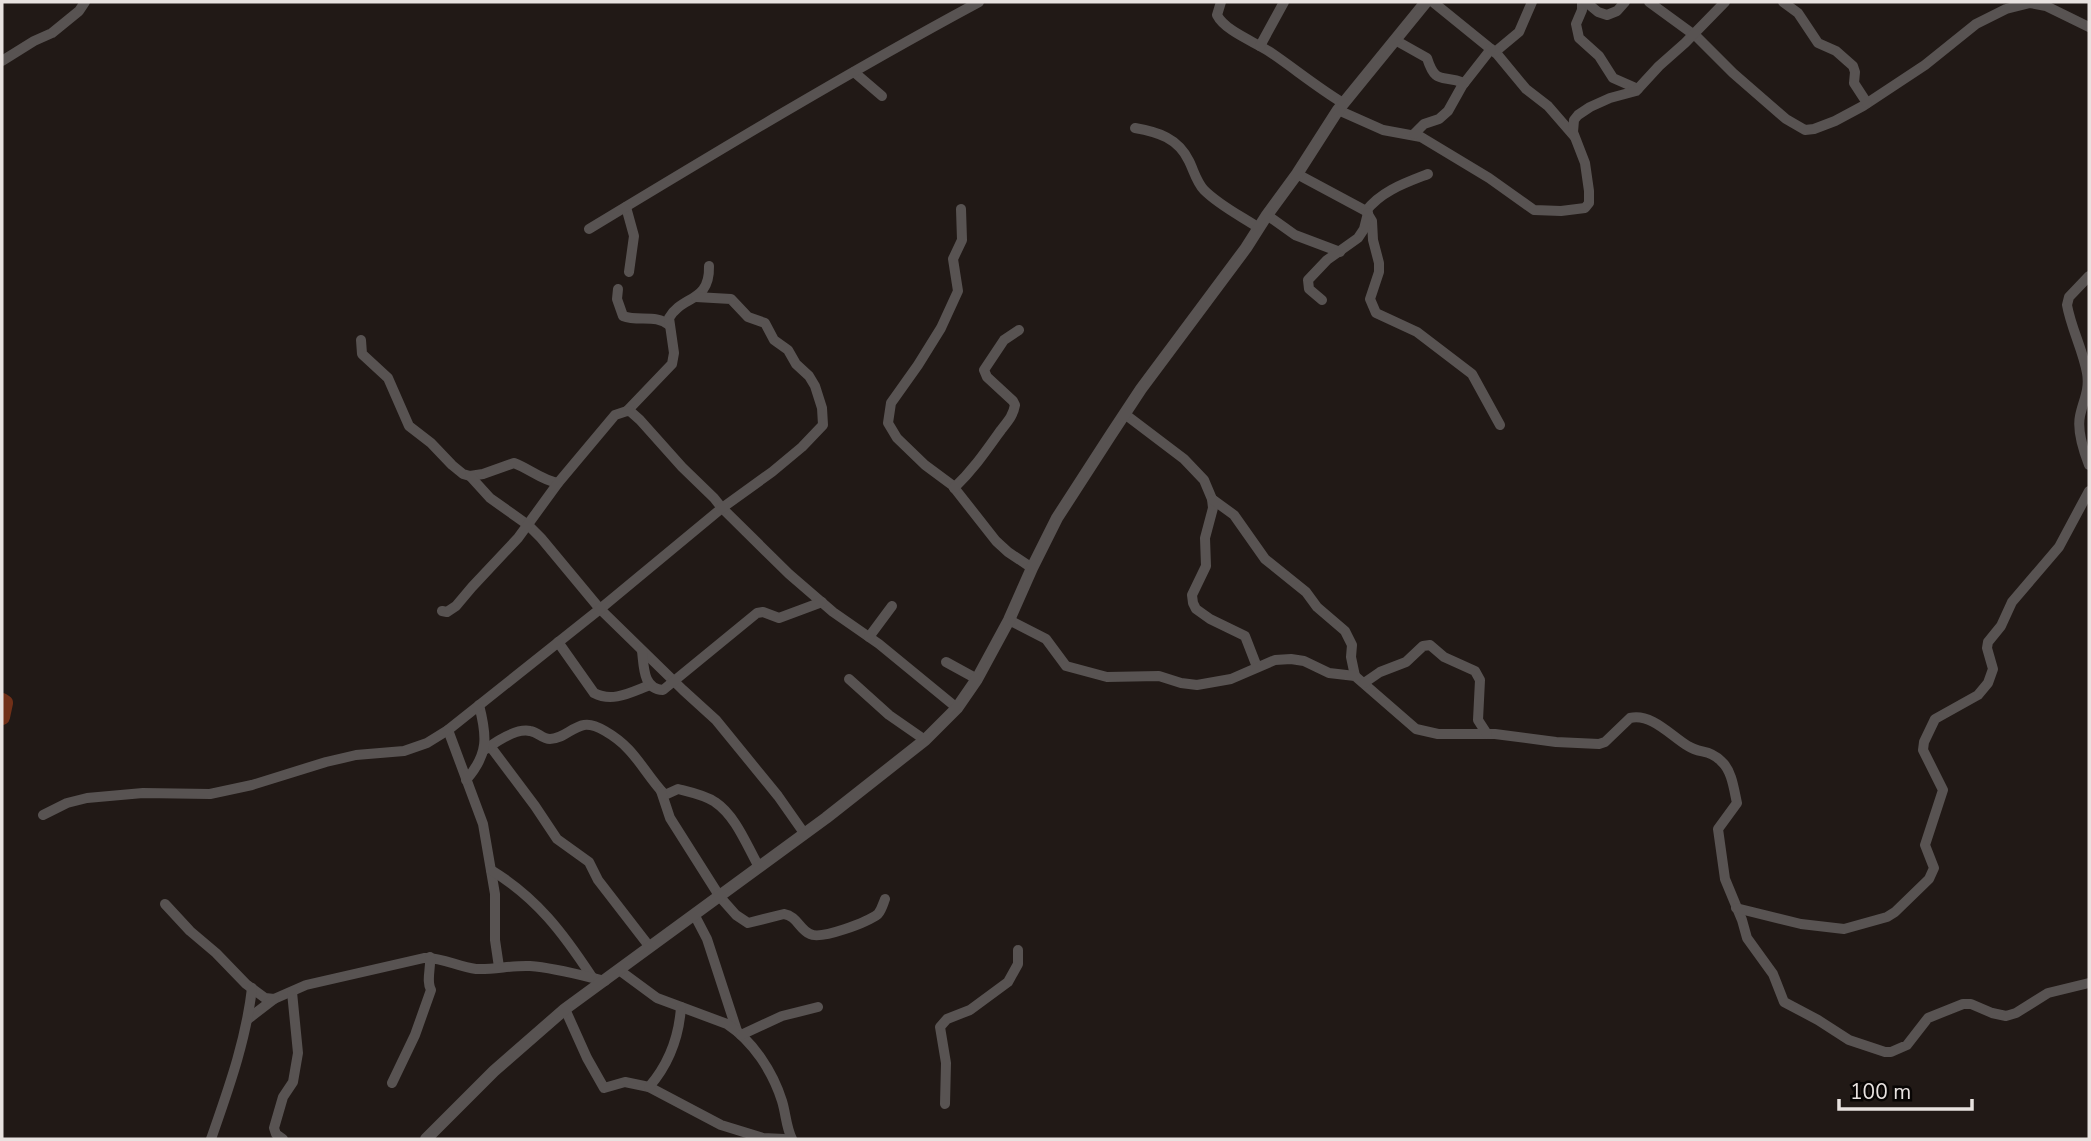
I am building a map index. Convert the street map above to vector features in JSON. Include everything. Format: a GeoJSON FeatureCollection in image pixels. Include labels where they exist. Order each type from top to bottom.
{"type":"FeatureCollection","features":[{"type":"Feature","properties":{"kind":"street"},"geometry":{"type":"LineString","coordinates":[[2,61],[52,33],[79,11],[85,2]]}},
{"type":"Feature","properties":{"kind":"street"},"geometry":{"type":"LineString","coordinates":[[589,229],[854,72],[979,2]]}},
{"type":"Feature","properties":{"kind":"street"},"geometry":{"type":"LineString","coordinates":[[1221,2],[1216,15],[1222,23],[1260,46],[1341,106],[1383,130],[1413,134],[1430,141],[1534,210],[1582,209],[1588,205],[1585,163],[1574,136],[1548,106],[1526,89],[1493,51],[1433,2]]}},
{"type":"Feature","properties":{"kind":"street"},"geometry":{"type":"LineString","coordinates":[[1260,46],[1282,5],[1270,2]]}},
{"type":"Feature","properties":{"kind":"street"},"geometry":{"type":"LineString","coordinates":[[426,1139],[494,1071],[598,979],[619,970],[826,818],[925,740],[957,708],[977,679],[1009,620],[1057,518],[1141,389],[1228,273],[1341,106],[1426,2]]}},
{"type":"Feature","properties":{"kind":"street"},"geometry":{"type":"LineString","coordinates":[[1413,134],[1424,124],[1444,116],[1464,83],[1493,51],[1519,33],[1532,2]]}},
{"type":"Feature","properties":{"kind":"street"},"geometry":{"type":"LineString","coordinates":[[1625,2],[1617,11],[1607,15],[1584,2],[1576,24],[1577,34],[1599,56],[1612,78],[1638,89]]}},
{"type":"Feature","properties":{"kind":"street"},"geometry":{"type":"LineString","coordinates":[[1649,2],[1693,34],[1798,128],[1805,130],[1835,121],[1867,103],[1925,65],[1976,24],[2006,9],[2031,3],[2046,6],[2089,27]]}},
{"type":"Feature","properties":{"kind":"street"},"geometry":{"type":"LineString","coordinates":[[1574,136],[1574,120],[1584,110],[1638,89],[1726,2]]}},
{"type":"Feature","properties":{"kind":"street"},"geometry":{"type":"LineString","coordinates":[[1783,2],[1798,13],[1818,43],[1836,51],[1853,66],[1854,83],[1867,103]]}},
{"type":"Feature","properties":{"kind":"street"},"geometry":{"type":"LineString","coordinates":[[1395,40],[1427,58],[1430,69],[1437,76],[1464,83]]}},
{"type":"Feature","properties":{"kind":"street"},"geometry":{"type":"LineString","coordinates":[[854,72],[882,96]]}},
{"type":"Feature","properties":{"kind":"street"},"geometry":{"type":"LineString","coordinates":[[1135,128],[1156,131],[1180,147],[1206,192],[1259,228]]}},
{"type":"Feature","properties":{"kind":"street"},"geometry":{"type":"LineString","coordinates":[[1297,174],[1367,212],[1372,221],[1373,240],[1379,263],[1379,272],[1370,299],[1376,313],[1417,332],[1472,374],[1500,425]]}},
{"type":"Feature","properties":{"kind":"street"},"geometry":{"type":"LineString","coordinates":[[1322,300],[1312,293],[1307,283],[1320,266],[1351,245],[1362,233],[1367,212],[1374,201],[1388,191],[1427,174]]}},
{"type":"Feature","properties":{"kind":"street"},"geometry":{"type":"LineString","coordinates":[[626,207],[634,236],[629,272]]}},
{"type":"Feature","properties":{"kind":"street"},"geometry":{"type":"LineString","coordinates":[[961,209],[962,240],[953,259],[958,291],[941,328],[891,403],[888,423],[897,438],[954,488],[996,541],[1032,568]]}},
{"type":"Feature","properties":{"kind":"street"},"geometry":{"type":"LineString","coordinates":[[1267,215],[1295,235],[1340,252]]}},
{"type":"Feature","properties":{"kind":"street"},"geometry":{"type":"LineString","coordinates":[[442,611],[447,612],[456,606],[528,525],[558,483],[615,415],[627,411],[672,365],[674,353],[669,318],[675,310],[696,297],[708,282],[709,266]]}},
{"type":"Feature","properties":{"kind":"street"},"geometry":{"type":"LineString","coordinates":[[2089,276],[2069,297],[2067,305],[2087,371],[2088,386],[2080,425],[2089,465]]}},
{"type":"Feature","properties":{"kind":"street"},"geometry":{"type":"LineString","coordinates":[[618,289],[617,299],[623,316],[665,321],[669,325]]}},
{"type":"Feature","properties":{"kind":"street"},"geometry":{"type":"LineString","coordinates":[[43,816],[67,803],[87,798],[143,793],[210,794],[252,785],[356,754],[404,751],[427,743],[448,730],[722,508],[782,464],[818,432],[822,425],[822,408],[815,386],[788,350],[774,340],[765,323],[748,317],[731,299],[696,297]]}},
{"type":"Feature","properties":{"kind":"street"},"geometry":{"type":"LineString","coordinates":[[954,488],[970,474],[1013,414],[1013,401],[987,377],[984,370],[1004,340],[1019,330]]}},
{"type":"Feature","properties":{"kind":"street"},"geometry":{"type":"LineString","coordinates":[[361,340],[362,354],[388,379],[409,426],[431,443],[452,465],[470,476],[490,498],[528,525],[548,545],[600,609],[729,734],[804,833]]}},
{"type":"Feature","properties":{"kind":"street"},"geometry":{"type":"LineString","coordinates":[[627,411],[640,420],[688,474],[789,575],[957,708]]}},
{"type":"Feature","properties":{"kind":"street"},"geometry":{"type":"LineString","coordinates":[[1126,415],[1194,468],[1204,480],[1213,508],[1205,538],[1206,566],[1192,595],[1193,603],[1196,609],[1210,619],[1245,636],[1257,667]]}},
{"type":"Feature","properties":{"kind":"street"},"geometry":{"type":"LineString","coordinates":[[470,476],[514,463],[526,467],[542,479],[558,483]]}},
{"type":"Feature","properties":{"kind":"street"},"geometry":{"type":"LineString","coordinates":[[1736,908],[1801,924],[1844,929],[1887,917],[1928,879],[1934,868],[1925,845],[1943,790],[1923,750],[1924,742],[1935,719],[1974,698],[1984,688],[1993,671],[1987,642],[2001,626],[2012,602],[2059,547],[2089,491]]}},
{"type":"Feature","properties":{"kind":"street"},"geometry":{"type":"LineString","coordinates":[[1212,499],[1234,515],[1265,559],[1306,592],[1317,607],[1345,631],[1352,645],[1351,657],[1359,679],[1416,729],[1438,734],[1487,734],[1599,744],[1630,718],[1638,717],[1668,731],[1691,748],[1711,753],[1727,768],[1737,803],[1718,829],[1726,879],[1747,939],[1773,974],[1784,1002],[1849,1040],[1891,1052],[1907,1045],[1928,1018],[1964,1004],[2006,1016],[2017,1013],[2048,993],[2089,984]]}},
{"type":"Feature","properties":{"kind":"street"},"geometry":{"type":"LineString","coordinates":[[642,650],[646,678],[650,685],[660,691],[675,683],[757,613],[763,612],[779,618],[822,602]]}},
{"type":"Feature","properties":{"kind":"street"},"geometry":{"type":"LineString","coordinates":[[869,637],[892,606]]}},
{"type":"Feature","properties":{"kind":"street"},"geometry":{"type":"LineString","coordinates":[[1009,620],[1046,639],[1066,666],[1107,677],[1159,676],[1197,685],[1231,680],[1275,660],[1291,659],[1304,661],[1334,674],[1359,679],[1406,662],[1423,646],[1430,645],[1444,657],[1469,667],[1479,676],[1478,720],[1487,734]]}},
{"type":"Feature","properties":{"kind":"street"},"geometry":{"type":"LineString","coordinates":[[558,642],[598,695],[615,697],[650,685]]}},
{"type":"Feature","properties":{"kind":"street"},"geometry":{"type":"LineString","coordinates":[[946,662],[977,679]]}},
{"type":"Feature","properties":{"kind":"street"},"geometry":{"type":"LineString","coordinates":[[849,679],[889,715],[925,740]]}},
{"type":"Feature","properties":{"kind":"street"},"geometry":{"type":"LineString","coordinates":[[479,705],[488,747],[535,806],[554,835],[589,862],[598,880],[649,946]]}},
{"type":"Feature","properties":{"kind":"street"},"geometry":{"type":"LineString","coordinates":[[466,779],[488,747],[526,730],[549,739],[557,738],[583,725],[596,726],[618,738],[630,750],[661,791],[670,818],[720,897],[736,915],[748,923],[784,914],[789,915],[809,934],[819,936],[867,920],[878,913],[885,899]]}},
{"type":"Feature","properties":{"kind":"street"},"geometry":{"type":"LineString","coordinates":[[448,730],[483,824],[495,894],[495,940],[499,967]]}},
{"type":"Feature","properties":{"kind":"street"},"geometry":{"type":"LineString","coordinates":[[661,791],[667,794],[678,789],[717,803],[726,812],[759,867]]}},
{"type":"Feature","properties":{"kind":"street"},"geometry":{"type":"LineString","coordinates":[[491,870],[518,887],[548,916],[598,979]]}},
{"type":"Feature","properties":{"kind":"street"},"geometry":{"type":"LineString","coordinates":[[165,904],[176,918],[252,988],[265,998],[274,999]]}},
{"type":"Feature","properties":{"kind":"street"},"geometry":{"type":"LineString","coordinates":[[695,916],[706,939],[739,1033]]}},
{"type":"Feature","properties":{"kind":"street"},"geometry":{"type":"LineString","coordinates":[[945,1104],[946,1063],[940,1027],[947,1019],[970,1010],[1008,982],[1018,964],[1018,950]]}},
{"type":"Feature","properties":{"kind":"street"},"geometry":{"type":"LineString","coordinates":[[248,1019],[274,999],[306,985],[430,957],[469,968],[532,966],[598,979]]}},
{"type":"Feature","properties":{"kind":"street"},"geometry":{"type":"LineString","coordinates":[[392,1083],[415,1035],[431,990],[428,985],[430,957]]}},
{"type":"Feature","properties":{"kind":"street"},"geometry":{"type":"LineString","coordinates":[[565,1009],[606,1089],[625,1082],[649,1087],[720,1125],[763,1138],[789,1139],[776,1084],[766,1066],[739,1033],[727,1024],[649,994],[619,970]]}},
{"type":"Feature","properties":{"kind":"street"},"geometry":{"type":"LineString","coordinates":[[212,1138],[233,1078],[248,1019],[252,988]]}},
{"type":"Feature","properties":{"kind":"street"},"geometry":{"type":"LineString","coordinates":[[283,1139],[276,1134],[274,1128],[283,1097],[293,1082],[298,1053],[292,992]]}},
{"type":"Feature","properties":{"kind":"street"},"geometry":{"type":"LineString","coordinates":[[649,1087],[666,1065],[679,1027],[681,1007]]}},
{"type":"Feature","properties":{"kind":"street"},"geometry":{"type":"LineString","coordinates":[[739,1033],[782,1016],[818,1007]]}},
{"type":"Feature","properties":{"kind":"waterway"},"geometry":{"type":"LineString","coordinates":[[2,701],[5,703],[2,717]]}}]}
